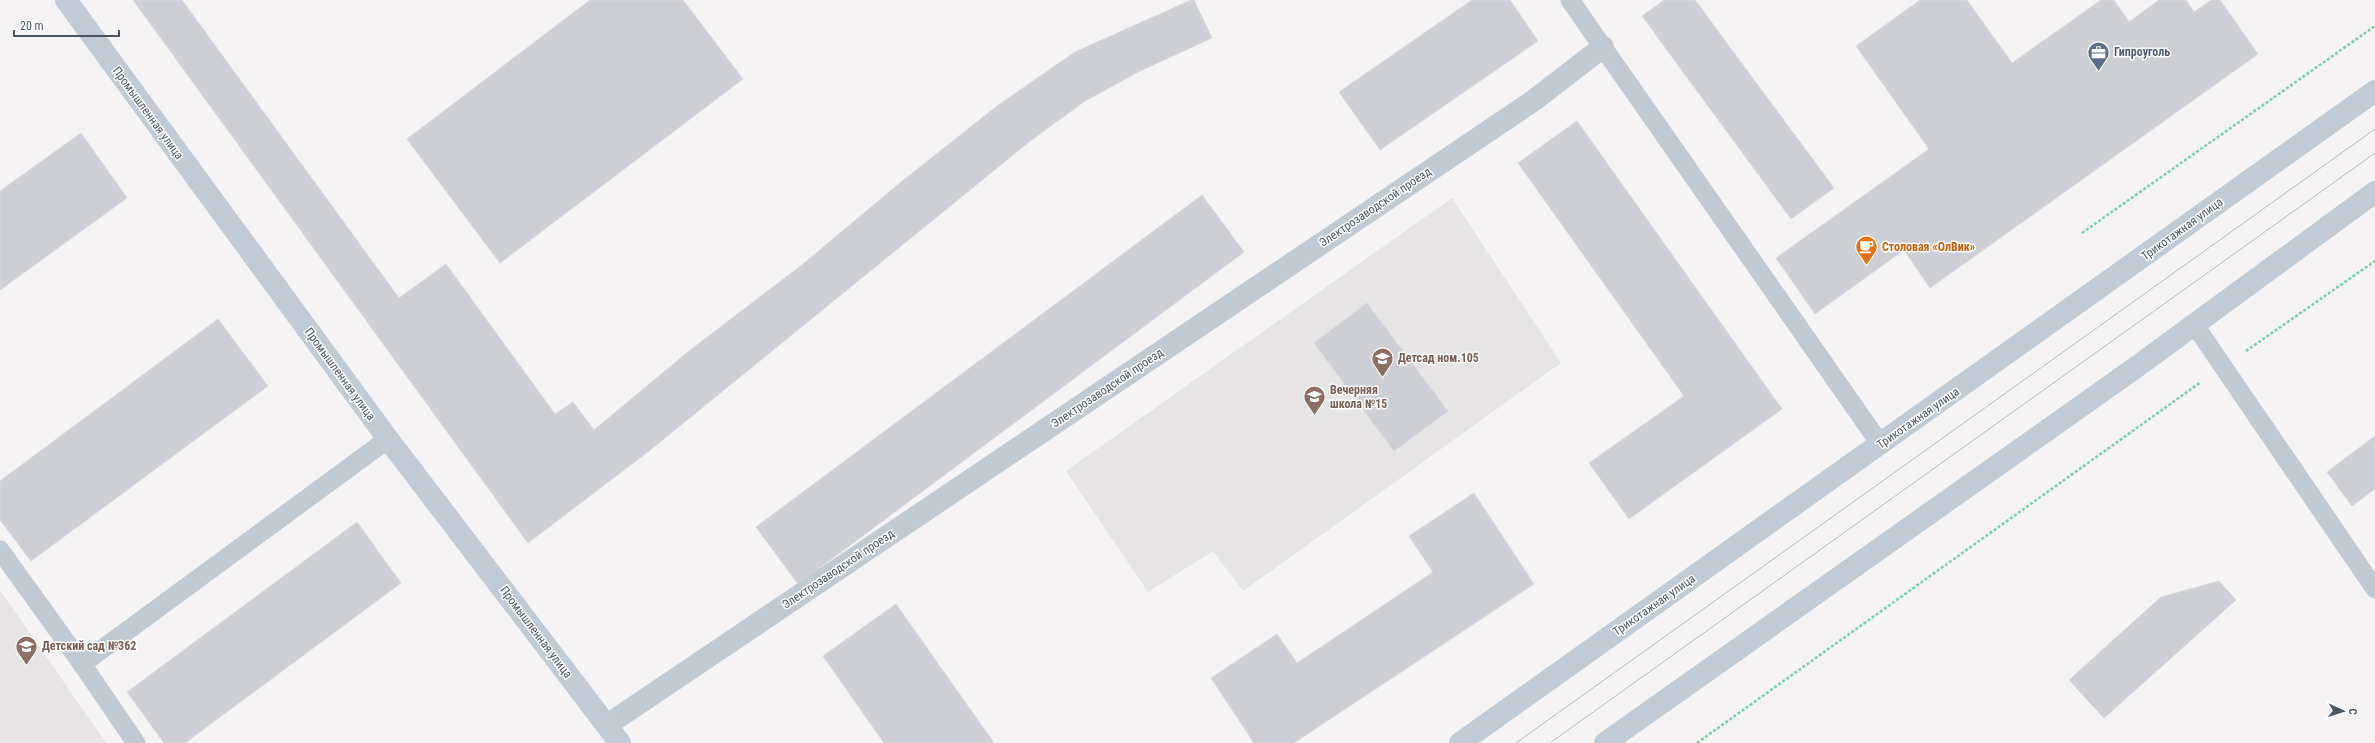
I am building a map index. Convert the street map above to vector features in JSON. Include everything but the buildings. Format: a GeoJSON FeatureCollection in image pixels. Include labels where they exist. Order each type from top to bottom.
{"type":"FeatureCollection","features":[{"type":"Feature","properties":{"kind":"main road","name":"Промышленная улица"},"geometry":{"type":"LineString","coordinates":[[66,0],[388,439],[620,743]]}},
{"type":"Feature","properties":{"kind":"main road","name":"Трикотажная улица"},"geometry":{"type":"LineString","coordinates":[[1460,743],[2375,91]]}},
{"type":"Feature","properties":{"kind":"main road"},"geometry":{"type":"LineString","coordinates":[[1605,743],[2194,324],[2375,192]]}},
{"type":"Feature","properties":{"kind":"street","name":"Электрозаводской проезд"},"geometry":{"type":"LineString","coordinates":[[607,725],[1520,110],[1603,47]]}},
{"type":"Feature","properties":{"kind":"lane"},"geometry":{"type":"LineString","coordinates":[[1570,0],[1881,444]]}},
{"type":"Feature","properties":{"kind":"lane"},"geometry":{"type":"LineString","coordinates":[[2194,324],[2375,589]]}},
{"type":"Feature","properties":{"kind":"lane"},"geometry":{"type":"LineString","coordinates":[[82,664],[388,439]]}},
{"type":"Feature","properties":{"kind":"lane"},"geometry":{"type":"LineString","coordinates":[[0,550],[82,664],[136,743]]}},
{"type":"Feature","properties":{"kind":"path"},"geometry":{"type":"LineString","coordinates":[[2082,232],[2375,26]]}},
{"type":"Feature","properties":{"kind":"path"},"geometry":{"type":"LineString","coordinates":[[1697,743],[2223,367],[2375,261]]}},
{"type":"Feature","properties":{"kind":"shaded area","name":"Вечерняя школа №15"},"geometry":{"type":"Polygon","coordinates":[[[1452,198],[1561,363],[1243,591],[1213,551],[1148,592],[1066,471],[1452,198]]]}},
{"type":"Feature","properties":{"kind":"shaded area","name":"Детский сад №362"},"geometry":{"type":"Polygon","coordinates":[[[0,590],[106,743],[0,743],[0,590]]]}},
{"type":"Feature","properties":{"kind":"tram line"},"geometry":{"type":"LineString","coordinates":[[1516,743],[2375,129]]}},
{"type":"Feature","properties":{"kind":"tram line"},"geometry":{"type":"LineString","coordinates":[[1550,743],[2375,153]]}},
{"type":"Feature","properties":{"kind":"place","name":"Гипроуголь"},"geometry":{"type":"Point","coordinates":[2098,72]}},
{"type":"Feature","properties":{"kind":"place","name":"Столовая «ОлВик»"},"geometry":{"type":"Point","coordinates":[1866,266]}},
{"type":"Feature","properties":{"kind":"place","name":"Детсад ном.105"},"geometry":{"type":"Point","coordinates":[1382,378]}},
{"type":"Feature","properties":{"kind":"place","name":"Вечерняя школа №15"},"geometry":{"type":"Point","coordinates":[1314,416]}},
{"type":"Feature","properties":{"kind":"place","name":"Детский сад №362"},"geometry":{"type":"Point","coordinates":[27,666]}}]}
